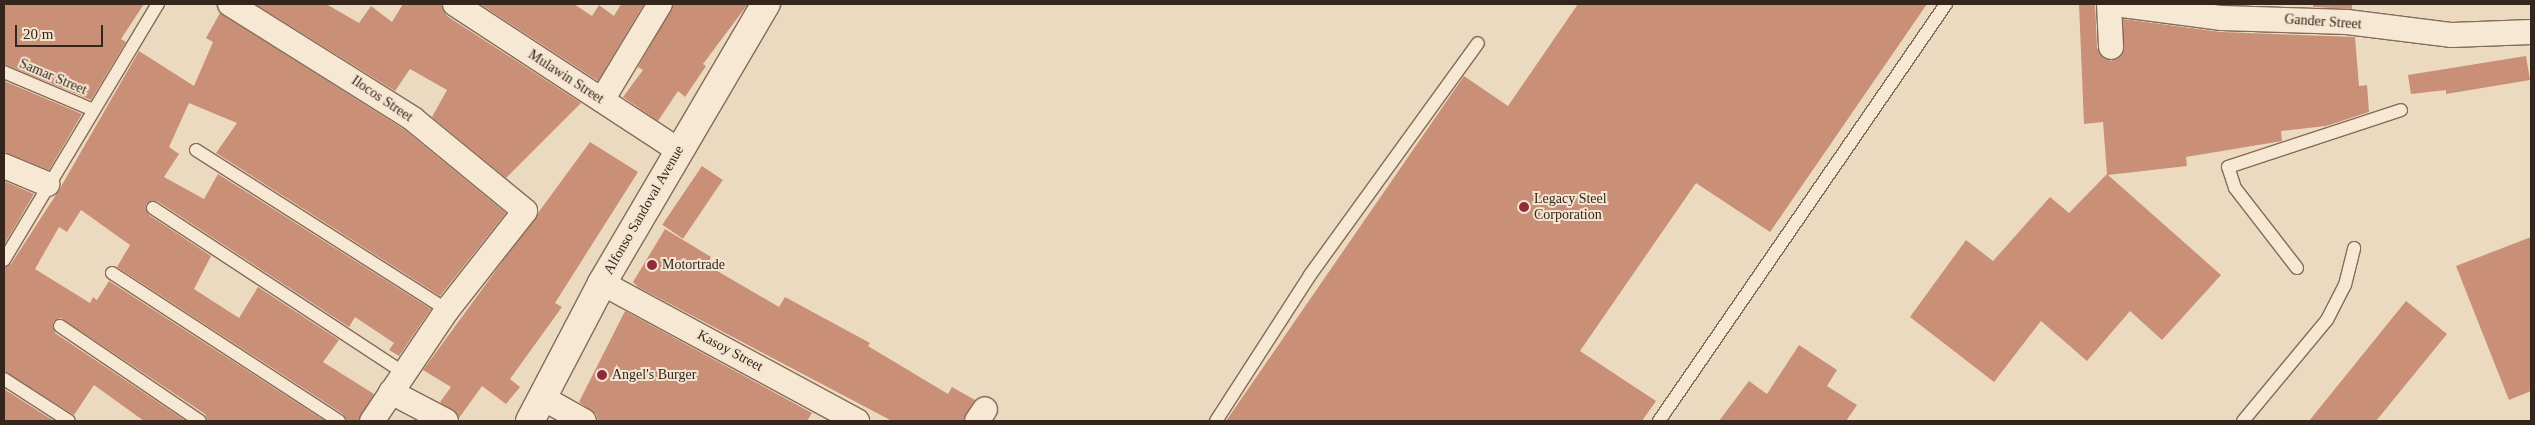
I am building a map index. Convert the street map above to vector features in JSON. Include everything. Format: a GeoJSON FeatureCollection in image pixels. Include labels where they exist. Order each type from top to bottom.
{"type":"FeatureCollection","features":[{"type":"Feature","properties":{"kind":"main road","name":"Alfonso Sandoval Avenue"},"geometry":{"type":"LineString","coordinates":[[530,421],[602,283],[678,150],[766,4]]}},
{"type":"Feature","properties":{"kind":"street","name":"Ilocos Street"},"geometry":{"type":"LineString","coordinates":[[230,4],[413,119],[523,208],[524,214],[447,310]]}},
{"type":"Feature","properties":{"kind":"street","name":"Mulawin Street"},"geometry":{"type":"LineString","coordinates":[[455,4],[678,150]]}},
{"type":"Feature","properties":{"kind":"street"},"geometry":{"type":"LineString","coordinates":[[602,100],[660,4]]}},
{"type":"Feature","properties":{"kind":"street"},"geometry":{"type":"LineString","coordinates":[[2108,4],[2111,47]]}},
{"type":"Feature","properties":{"kind":"street","name":"Gander Street"},"geometry":{"type":"LineString","coordinates":[[2115,4],[2222,18],[2263,11],[2452,35],[2531,32]]}},
{"type":"Feature","properties":{"kind":"street"},"geometry":{"type":"LineString","coordinates":[[4,166],[47,184]]}},
{"type":"Feature","properties":{"kind":"street","name":"Kasoy Street"},"geometry":{"type":"LineString","coordinates":[[602,283],[857,421]]}},
{"type":"Feature","properties":{"kind":"street"},"geometry":{"type":"LineString","coordinates":[[372,421],[403,372],[447,310]]}},
{"type":"Feature","properties":{"kind":"street"},"geometry":{"type":"LineString","coordinates":[[391,392],[446,421]]}},
{"type":"Feature","properties":{"kind":"street"},"geometry":{"type":"LineString","coordinates":[[541,397],[584,421]]}},
{"type":"Feature","properties":{"kind":"lane"},"geometry":{"type":"LineString","coordinates":[[4,260],[91,109],[158,4]]}},
{"type":"Feature","properties":{"kind":"lane"},"geometry":{"type":"LineString","coordinates":[[1659,421],[1946,4]]}},
{"type":"Feature","properties":{"kind":"lane"},"geometry":{"type":"LineString","coordinates":[[1216,421],[1310,275],[1478,43]]}},
{"type":"Feature","properties":{"kind":"lane","name":"Samar Street"},"geometry":{"type":"LineString","coordinates":[[4,72],[91,109]]}},
{"type":"Feature","properties":{"kind":"lane"},"geometry":{"type":"LineString","coordinates":[[2297,268],[2235,188],[2228,167],[2401,110]]}},
{"type":"Feature","properties":{"kind":"lane"},"geometry":{"type":"LineString","coordinates":[[196,150],[447,310]]}},
{"type":"Feature","properties":{"kind":"lane"},"geometry":{"type":"LineString","coordinates":[[153,208],[403,372]]}},
{"type":"Feature","properties":{"kind":"lane"},"geometry":{"type":"LineString","coordinates":[[2243,421],[2327,320],[2345,285],[2354,248]]}},
{"type":"Feature","properties":{"kind":"lane"},"geometry":{"type":"LineString","coordinates":[[112,273],[339,421]]}},
{"type":"Feature","properties":{"kind":"lane"},"geometry":{"type":"LineString","coordinates":[[60,326],[200,421]]}},
{"type":"Feature","properties":{"kind":"lane"},"geometry":{"type":"LineString","coordinates":[[4,378],[69,421]]}},
{"type":"Feature","properties":{"kind":"building"},"geometry":{"type":"Polygon","coordinates":[[[4,4],[144,4],[121,39],[126,42],[91,100],[4,64],[4,4]]]}},
{"type":"Feature","properties":{"kind":"building"},"geometry":{"type":"Polygon","coordinates":[[[255,4],[326,4],[359,23],[371,6],[392,22],[403,4],[441,4],[447,16],[581,103],[506,178],[432,117],[447,90],[410,69],[395,91],[255,4]]]}},
{"type":"Feature","properties":{"kind":"building"},"geometry":{"type":"Polygon","coordinates":[[[480,4],[574,4],[592,16],[599,5],[614,16],[621,4],[644,4],[598,81],[480,4]]]}},
{"type":"Feature","properties":{"kind":"building"},"geometry":{"type":"Polygon","coordinates":[[[674,4],[748,4],[703,64],[706,66],[685,97],[678,91],[658,121],[623,97],[643,70],[638,67],[674,4]]]}},
{"type":"Feature","properties":{"kind":"building","name":"Legacy Steel Corporation"},"geometry":{"type":"Polygon","coordinates":[[[1578,4],[1927,4],[1770,232],[1696,183],[1580,351],[1656,401],[1642,421],[1226,421],[1464,76],[1508,106],[1578,4]]]}},
{"type":"Feature","properties":{"kind":"building"},"geometry":{"type":"Polygon","coordinates":[[[2079,4],[2095,4],[2097,48],[2111,61],[2123,53],[2123,19],[2221,32],[2355,37],[2359,86],[2367,85],[2369,112],[2326,126],[2281,131],[2282,141],[2186,157],[2187,166],[2108,175],[2221,275],[2162,340],[2130,311],[2087,361],[2041,321],[1994,382],[1910,317],[1966,240],[1993,261],[2050,197],[2069,213],[2107,174],[2103,122],[2084,124],[2079,4]]]}},
{"type":"Feature","properties":{"kind":"building"},"geometry":{"type":"Polygon","coordinates":[[[2313,4],[2352,4],[2352,9],[2313,7],[2313,4]]]}},
{"type":"Feature","properties":{"kind":"building"},"geometry":{"type":"Polygon","coordinates":[[[220,13],[405,130],[506,213],[440,296],[216,153],[237,123],[189,103],[169,147],[179,154],[164,177],[204,199],[218,174],[431,309],[399,356],[389,350],[394,343],[355,317],[349,327],[157,201],[146,204],[149,215],[211,256],[194,289],[239,318],[258,287],[339,340],[323,362],[374,394],[358,421],[347,421],[343,414],[117,267],[130,245],[81,210],[67,232],[59,227],[35,269],[90,303],[93,297],[97,300],[109,281],[325,421],[208,421],[205,414],[61,318],[53,322],[55,333],[186,421],[144,421],[94,385],[74,415],[4,371],[4,268],[11,264],[59,190],[139,51],[194,86],[213,42],[206,38],[220,13]]]}},
{"type":"Feature","properties":{"kind":"building"},"geometry":{"type":"Polygon","coordinates":[[[2526,56],[2530,80],[2446,94],[2446,90],[2411,94],[2408,75],[2526,56]]]}},
{"type":"Feature","properties":{"kind":"building"},"geometry":{"type":"Polygon","coordinates":[[[4,81],[82,114],[49,170],[4,152],[4,81]]]}},
{"type":"Feature","properties":{"kind":"building"},"geometry":{"type":"Polygon","coordinates":[[[590,142],[638,172],[555,303],[562,307],[510,379],[520,387],[506,404],[482,386],[459,418],[440,402],[451,387],[423,370],[590,142]]]}},
{"type":"Feature","properties":{"kind":"building"},"geometry":{"type":"Polygon","coordinates":[[[702,166],[723,180],[683,239],[662,225],[702,166]]]}},
{"type":"Feature","properties":{"kind":"building"},"geometry":{"type":"Polygon","coordinates":[[[4,181],[34,194],[4,245],[4,181]]]}},
{"type":"Feature","properties":{"kind":"building"},"geometry":{"type":"Polygon","coordinates":[[[665,229],[711,257],[707,265],[779,307],[785,297],[870,343],[868,346],[948,394],[952,387],[975,400],[963,421],[892,421],[638,287],[633,282],[665,229]]]}},
{"type":"Feature","properties":{"kind":"building"},"geometry":{"type":"Polygon","coordinates":[[[2531,237],[2531,391],[2509,400],[2456,266],[2531,237]]]}},
{"type":"Feature","properties":{"kind":"building"},"geometry":{"type":"Polygon","coordinates":[[[2406,301],[2447,334],[2376,421],[2309,421],[2406,301]]]}},
{"type":"Feature","properties":{"kind":"building"},"geometry":{"type":"Polygon","coordinates":[[[625,311],[812,413],[807,421],[598,421],[596,414],[579,402],[625,311]]]}},
{"type":"Feature","properties":{"kind":"building"},"geometry":{"type":"Polygon","coordinates":[[[1799,345],[1837,370],[1827,386],[1857,405],[1846,421],[1719,421],[1749,381],[1767,394],[1799,345]]]}},
{"type":"Feature","properties":{"kind":"building"},"geometry":{"type":"Polygon","coordinates":[[[4,389],[54,421],[4,421],[4,389]]]}},
{"type":"Feature","properties":{"kind":"place","name":"Legacy Steel Corporation"},"geometry":{"type":"Point","coordinates":[1524,207]}},
{"type":"Feature","properties":{"kind":"place","name":"Motortrade"},"geometry":{"type":"Point","coordinates":[652,265]}},
{"type":"Feature","properties":{"kind":"place","name":"Angel's Burger"},"geometry":{"type":"Point","coordinates":[602,375]}}]}
